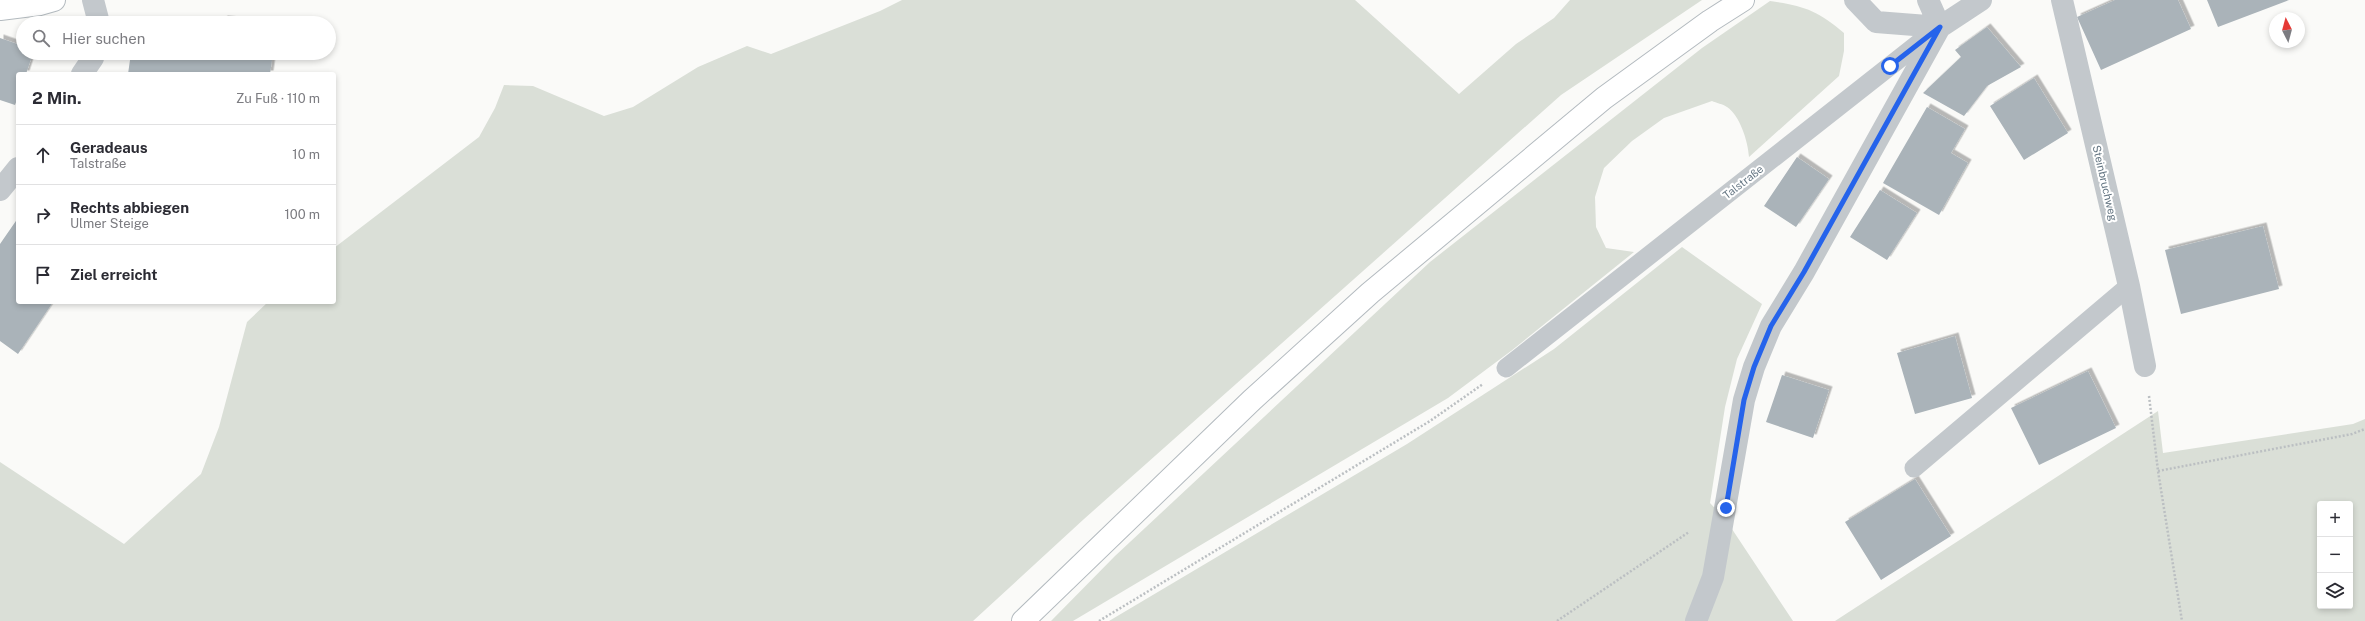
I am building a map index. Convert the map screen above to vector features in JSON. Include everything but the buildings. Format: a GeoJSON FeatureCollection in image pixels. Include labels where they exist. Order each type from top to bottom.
{"type":"FeatureCollection","features":[{"type":"Feature","properties":{"kind":"street"},"geometry":{"type":"LineString","coordinates":[[0,9],[40,4],[54,0]]}},
{"type":"Feature","properties":{"kind":"street"},"geometry":{"type":"LineString","coordinates":[[92,0],[97,16]]}},
{"type":"Feature","properties":{"kind":"street"},"geometry":{"type":"LineString","coordinates":[[1023,621],[1252,400],[1370,293],[1604,98],[1710,20],[1743,0]]}},
{"type":"Feature","properties":{"kind":"street"},"geometry":{"type":"LineString","coordinates":[[1855,0],[1876,22],[1940,27]]}},
{"type":"Feature","properties":{"kind":"street"},"geometry":{"type":"LineString","coordinates":[[1928,0],[1940,27]]}},
{"type":"Feature","properties":{"kind":"street","name":"Talstraße"},"geometry":{"type":"LineString","coordinates":[[1940,27],[1981,0]]}},
{"type":"Feature","properties":{"kind":"street","name":"Steinbruchweg"},"geometry":{"type":"LineString","coordinates":[[2062,0],[2129,286],[2145,366]]}},
{"type":"Feature","properties":{"kind":"street"},"geometry":{"type":"LineString","coordinates":[[1696,621],[1713,577],[1744,400],[1754,367],[1771,326],[1804,272],[1940,27]]}},
{"type":"Feature","properties":{"kind":"street"},"geometry":{"type":"LineString","coordinates":[[83,72],[92,60]]}},
{"type":"Feature","properties":{"kind":"street"},"geometry":{"type":"LineString","coordinates":[[0,190],[16,170]]}},
{"type":"Feature","properties":{"kind":"lane","name":"Talstraße"},"geometry":{"type":"LineString","coordinates":[[1506,368],[1940,27]]}},
{"type":"Feature","properties":{"kind":"lane"},"geometry":{"type":"LineString","coordinates":[[1914,468],[2129,286]]}},
{"type":"Feature","properties":{"kind":"path"},"geometry":{"type":"LineString","coordinates":[[2145,366],[2158,471],[2182,621]]}},
{"type":"Feature","properties":{"kind":"path"},"geometry":{"type":"LineString","coordinates":[[1099,621],[1430,421],[1506,368]]}},
{"type":"Feature","properties":{"kind":"path"},"geometry":{"type":"LineString","coordinates":[[2158,471],[2352,434],[2365,429]]}},
{"type":"Feature","properties":{"kind":"path"},"geometry":{"type":"LineString","coordinates":[[1557,621],[1726,508]]}},
{"type":"Feature","properties":{"kind":"shaded area"},"geometry":{"type":"Polygon","coordinates":[[[902,0],[1355,0],[1459,94],[1516,44],[1554,18],[1570,0],[1702,0],[1561,95],[1084,519],[973,621],[0,621],[0,462],[124,544],[201,474],[219,427],[247,322],[266,304],[336,304],[336,246],[479,137],[495,108],[504,85],[533,86],[604,116],[633,107],[698,67],[747,46],[771,54],[880,11],[902,0]]]}},
{"type":"Feature","properties":{"kind":"shaded area"},"geometry":{"type":"Polygon","coordinates":[[[1770,1],[1801,7],[1826,19],[1844,33],[1844,51],[1839,76],[1749,157],[1745,137],[1736,116],[1724,105],[1712,101],[1664,118],[1632,141],[1604,168],[1595,197],[1596,227],[1606,248],[1634,252],[1511,351],[1448,398],[1073,621],[1051,621],[1115,556],[1430,262],[1702,48],[1770,1]]]}},
{"type":"Feature","properties":{"kind":"shaded area"},"geometry":{"type":"Polygon","coordinates":[[[1682,247],[1762,304],[1737,359],[1725,407],[1710,503],[1726,520],[1793,621],[1109,621],[1407,444],[1554,349],[1682,247]]]}},
{"type":"Feature","properties":{"kind":"shaded area"},"geometry":{"type":"Polygon","coordinates":[[[2158,411],[2163,453],[2353,424],[2365,419],[2365,621],[1835,621],[2158,411]]]}},
{"type":"Feature","properties":{"kind":"route"},"geometry":{"type":"LineString","coordinates":[[1726,508],[1744,400],[1754,367],[1771,326],[1804,272],[1940,27],[1890,66]]}}]}
